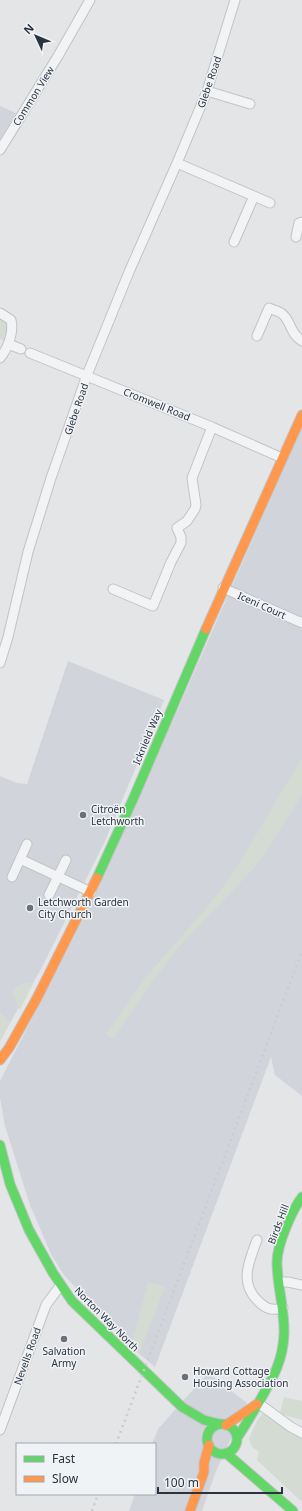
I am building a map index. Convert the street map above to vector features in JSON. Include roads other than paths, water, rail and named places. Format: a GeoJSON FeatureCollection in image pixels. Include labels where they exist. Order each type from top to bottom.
{"type":"FeatureCollection","features":[{"type":"Feature","properties":{"kind":"street","name":"Common View"},"geometry":{"type":"LineString","coordinates":[[0,150],[58,56],[90,0]]}},
{"type":"Feature","properties":{"kind":"street","name":"Glebe Road"},"geometry":{"type":"LineString","coordinates":[[0,663],[28,552],[51,478],[87,375],[128,272],[177,163],[207,91],[235,0]]}},
{"type":"Feature","properties":{"kind":"street"},"geometry":{"type":"LineString","coordinates":[[207,91],[250,104]]}},
{"type":"Feature","properties":{"kind":"street"},"geometry":{"type":"LineString","coordinates":[[177,163],[270,203]]}},
{"type":"Feature","properties":{"kind":"street"},"geometry":{"type":"LineString","coordinates":[[234,242],[254,196]]}},
{"type":"Feature","properties":{"kind":"street"},"geometry":{"type":"LineString","coordinates":[[296,237],[299,223],[302,222]]}},
{"type":"Feature","properties":{"kind":"street"},"geometry":{"type":"LineString","coordinates":[[257,336],[269,308],[282,313],[287,319],[291,331],[302,341]]}},
{"type":"Feature","properties":{"kind":"street"},"geometry":{"type":"LineString","coordinates":[[0,313],[11,320],[13,327],[13,333],[0,358]]}},
{"type":"Feature","properties":{"kind":"street"},"geometry":{"type":"LineString","coordinates":[[8,344],[21,349]]}},
{"type":"Feature","properties":{"kind":"street","name":"Cromwell Road"},"geometry":{"type":"LineString","coordinates":[[30,353],[212,426],[282,458]]}},
{"type":"Feature","properties":{"kind":"street","name":"Icknield Way"},"geometry":{"type":"LineString","coordinates":[[0,1060],[9,1048],[37,998],[91,892],[134,797],[222,588],[302,415]]}},
{"type":"Feature","properties":{"kind":"street"},"geometry":{"type":"LineString","coordinates":[[113,589],[153,606],[171,562],[181,543],[181,537],[177,528],[187,522],[196,505],[192,478],[212,426]]}},
{"type":"Feature","properties":{"kind":"street","name":"Iceni Court"},"geometry":{"type":"LineString","coordinates":[[222,588],[302,623]]}},
{"type":"Feature","properties":{"kind":"street"},"geometry":{"type":"LineString","coordinates":[[12,877],[27,844]]}},
{"type":"Feature","properties":{"kind":"street"},"geometry":{"type":"LineString","coordinates":[[20,859],[91,892]]}},
{"type":"Feature","properties":{"kind":"street"},"geometry":{"type":"LineString","coordinates":[[49,895],[66,860]]}},
{"type":"Feature","properties":{"kind":"street","name":"Norton Way North"},"geometry":{"type":"LineString","coordinates":[[0,1145],[10,1183],[25,1224],[36,1246],[60,1286],[82,1312],[182,1407],[208,1442]]}},
{"type":"Feature","properties":{"kind":"street","name":"Birds Hill"},"geometry":{"type":"LineString","coordinates":[[239,1447],[258,1403],[278,1368],[284,1334],[278,1261],[279,1247],[296,1206],[302,1197]]}},
{"type":"Feature","properties":{"kind":"street","name":"Birds Hill"},"geometry":{"type":"LineString","coordinates":[[258,1240],[247,1268],[248,1287],[255,1298],[265,1307],[275,1310],[283,1308]]}},
{"type":"Feature","properties":{"kind":"street"},"geometry":{"type":"LineString","coordinates":[[280,1282],[302,1285]]}},
{"type":"Feature","properties":{"kind":"street","name":"Nevells Road"},"geometry":{"type":"LineString","coordinates":[[0,1430],[46,1305],[60,1286]]}},
{"type":"Feature","properties":{"kind":"street"},"geometry":{"type":"LineString","coordinates":[[258,1403],[291,1427],[302,1433]]}},
{"type":"Feature","properties":{"kind":"street","name":"Birds Hill"},"geometry":{"type":"LineString","coordinates":[[223,1425],[258,1403]]}},
{"type":"Feature","properties":{"kind":"street","name":"Norton Way North"},"geometry":{"type":"LineString","coordinates":[[182,1407],[204,1420],[223,1425]]}},
{"type":"Feature","properties":{"kind":"street"},"geometry":{"type":"LineString","coordinates":[[204,1472],[204,1463],[211,1430],[223,1425],[234,1430],[239,1447],[259,1480]]}},
{"type":"Feature","properties":{"kind":"street"},"geometry":{"type":"LineString","coordinates":[[208,1442],[216,1453],[232,1456],[293,1511]]}},
{"type":"Feature","properties":{"kind":"street"},"geometry":{"type":"LineString","coordinates":[[190,1511],[204,1472],[214,1459],[239,1447]]}},
{"type":"Feature","properties":{"kind":"railway"},"geometry":{"type":"LineString","coordinates":[[116,1443],[302,951]]}},
{"type":"Feature","properties":{"kind":"railway"},"geometry":{"type":"LineString","coordinates":[[92,1511],[98,1495]]}},
{"type":"Feature","properties":{"kind":"place","name":"Citroën Letchworth"},"geometry":{"type":"Point","coordinates":[83,815]}},
{"type":"Feature","properties":{"kind":"place","name":"Letchworth Garden City Church"},"geometry":{"type":"Point","coordinates":[30,908]}},
{"type":"Feature","properties":{"kind":"place","name":"Salvation Army"},"geometry":{"type":"Point","coordinates":[64,1339]}},
{"type":"Feature","properties":{"kind":"place","name":"Howard Cottage Housing Association"},"geometry":{"type":"Point","coordinates":[185,1377]}}]}
